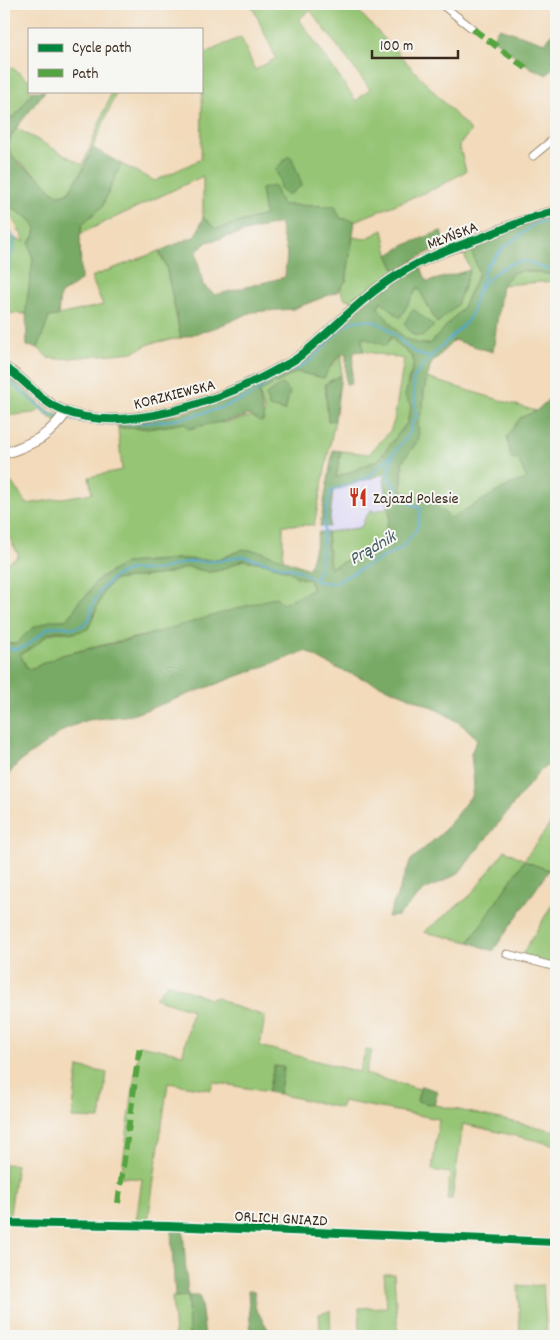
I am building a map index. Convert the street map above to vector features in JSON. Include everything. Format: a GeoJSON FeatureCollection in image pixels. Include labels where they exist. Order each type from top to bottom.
{"type":"FeatureCollection","features":[{"type":"Feature","properties":{"kind":"street"},"geometry":{"type":"LineString","coordinates":[[441,4],[473,29]]}},
{"type":"Feature","properties":{"kind":"street"},"geometry":{"type":"LineString","coordinates":[[533,156],[556,137]]}},
{"type":"Feature","properties":{"kind":"street","name":"MŁYŃSKA"},"geometry":{"type":"LineString","coordinates":[[365,299],[397,275],[428,257],[533,217],[556,211]]}},
{"type":"Feature","properties":{"kind":"street","name":"KORZKIEWSKA"},"geometry":{"type":"LineString","coordinates":[[4,367],[41,399],[66,412],[101,419],[121,419],[172,411],[217,398],[252,383],[299,358],[365,299]]}},
{"type":"Feature","properties":{"kind":"street"},"geometry":{"type":"LineString","coordinates":[[4,454],[41,439],[66,412]]}},
{"type":"Feature","properties":{"kind":"street"},"geometry":{"type":"LineString","coordinates":[[507,954],[556,967]]}},
{"type":"Feature","properties":{"kind":"street","name":"ORLICH GNIAZD"},"geometry":{"type":"LineString","coordinates":[[4,1223],[168,1226],[556,1242]]}},
{"type":"Feature","properties":{"kind":"shaded area"},"geometry":{"type":"Polygon","coordinates":[[[384,474],[390,517],[380,545],[319,532],[320,526],[329,527],[333,491],[384,474]]]}},
{"type":"Feature","properties":{"kind":"green space"},"geometry":{"type":"Polygon","coordinates":[[[251,4],[352,4],[471,131],[459,145],[466,171],[436,188],[355,221],[340,218],[335,206],[282,205],[274,187],[261,189],[265,215],[216,229],[203,217],[203,176],[80,234],[83,223],[102,207],[121,164],[155,181],[201,159],[203,54],[241,37],[255,70],[276,58],[251,4]],[[310,10],[299,19],[356,101],[370,89],[310,10]]]}},
{"type":"Feature","properties":{"kind":"green space"},"geometry":{"type":"Polygon","coordinates":[[[499,28],[545,43],[556,28],[556,62],[547,75],[531,68],[492,38],[499,28]]]}},
{"type":"Feature","properties":{"kind":"green space"},"geometry":{"type":"Polygon","coordinates":[[[4,62],[28,79],[28,92],[32,92],[17,114],[4,122],[4,62]]]}},
{"type":"Feature","properties":{"kind":"green space"},"geometry":{"type":"Polygon","coordinates":[[[32,92],[44,92],[11,135],[8,149],[19,164],[40,178],[53,192],[60,195],[68,193],[85,166],[93,148],[121,164],[102,207],[83,223],[80,234],[81,280],[60,295],[58,316],[49,317],[38,348],[27,346],[26,307],[33,260],[29,243],[34,237],[36,228],[31,220],[4,203],[4,122],[17,114],[32,92]]]}},
{"type":"Feature","properties":{"kind":"green space"},"geometry":{"type":"Polygon","coordinates":[[[112,92],[117,92],[85,166],[68,193],[60,195],[53,192],[40,178],[11,156],[8,144],[16,128],[83,165],[112,92]]]}},
{"type":"Feature","properties":{"kind":"green space"},"geometry":{"type":"Polygon","coordinates":[[[289,156],[292,158],[302,185],[286,195],[280,188],[280,180],[275,169],[289,156]]]}},
{"type":"Feature","properties":{"kind":"green space"},"geometry":{"type":"Polygon","coordinates":[[[274,186],[282,205],[335,206],[340,218],[355,221],[346,281],[337,292],[293,309],[252,312],[217,327],[181,338],[166,266],[159,251],[196,236],[203,217],[216,229],[265,215],[261,189],[274,186]],[[279,223],[207,242],[196,252],[203,285],[215,295],[285,277],[287,253],[279,223]]]}},
{"type":"Feature","properties":{"kind":"green space"},"geometry":{"type":"Polygon","coordinates":[[[4,203],[31,220],[36,228],[34,237],[29,243],[33,260],[26,314],[9,313],[4,336],[4,230],[10,238],[25,241],[4,203]]]}},
{"type":"Feature","properties":{"kind":"green space"},"geometry":{"type":"Polygon","coordinates":[[[556,214],[556,275],[525,271],[514,272],[502,285],[493,352],[454,340],[431,364],[424,390],[423,408],[418,423],[419,439],[402,462],[402,492],[433,503],[451,518],[511,484],[527,479],[518,459],[511,458],[507,437],[520,418],[536,411],[549,399],[556,383],[556,759],[540,771],[458,874],[423,891],[398,916],[388,917],[411,860],[442,833],[471,796],[474,785],[471,753],[477,740],[467,729],[452,718],[433,708],[413,698],[337,668],[306,651],[132,715],[88,720],[67,728],[18,763],[4,780],[4,643],[16,644],[32,628],[52,620],[65,620],[72,614],[79,601],[87,595],[97,580],[125,563],[177,559],[219,560],[243,549],[263,552],[309,569],[319,532],[327,532],[330,568],[380,545],[390,517],[383,474],[333,491],[329,527],[320,526],[333,450],[341,451],[336,478],[378,460],[407,423],[411,407],[405,396],[413,360],[410,354],[391,337],[386,346],[362,337],[363,351],[354,352],[351,384],[346,384],[346,353],[336,359],[324,378],[297,372],[259,392],[264,420],[261,422],[249,415],[189,429],[185,423],[153,428],[118,428],[117,423],[140,421],[186,412],[251,389],[292,366],[381,290],[420,265],[427,282],[470,270],[457,305],[437,323],[418,287],[400,318],[381,301],[378,308],[400,334],[413,342],[430,344],[462,309],[479,273],[470,246],[496,234],[556,214]],[[243,560],[222,570],[209,572],[188,567],[166,574],[114,580],[104,591],[88,629],[74,633],[58,631],[49,633],[35,646],[20,654],[28,670],[62,655],[141,637],[276,597],[283,604],[313,589],[309,580],[264,563],[243,560]]]}},
{"type":"Feature","properties":{"kind":"green space"},"geometry":{"type":"Polygon","coordinates":[[[383,230],[388,254],[396,271],[357,303],[344,298],[340,289],[346,281],[353,237],[365,239],[383,230]]]}},
{"type":"Feature","properties":{"kind":"green space"},"geometry":{"type":"Polygon","coordinates":[[[441,231],[445,245],[396,271],[388,255],[405,245],[441,231]]]}},
{"type":"Feature","properties":{"kind":"green space"},"geometry":{"type":"Polygon","coordinates":[[[470,246],[479,273],[462,309],[430,344],[413,342],[400,334],[378,308],[381,300],[418,287],[437,323],[457,305],[470,270],[464,253],[466,252],[466,247],[470,246]]]}},
{"type":"Feature","properties":{"kind":"green space"},"geometry":{"type":"Polygon","coordinates":[[[159,251],[166,266],[181,338],[152,343],[133,352],[60,359],[48,358],[38,348],[49,317],[103,305],[91,277],[159,251]]]}},
{"type":"Feature","properties":{"kind":"green space"},"geometry":{"type":"Polygon","coordinates":[[[525,271],[556,275],[556,281],[502,285],[514,272],[525,271]]]}},
{"type":"Feature","properties":{"kind":"green space"},"geometry":{"type":"Polygon","coordinates":[[[413,309],[434,326],[423,336],[413,335],[404,324],[413,309]]]}},
{"type":"Feature","properties":{"kind":"green space"},"geometry":{"type":"Polygon","coordinates":[[[362,336],[391,337],[413,359],[415,363],[407,383],[411,407],[407,423],[378,460],[336,478],[341,451],[369,454],[390,431],[394,421],[404,359],[363,351],[362,336]]]}},
{"type":"Feature","properties":{"kind":"green space"},"geometry":{"type":"Polygon","coordinates":[[[342,354],[341,375],[325,384],[328,421],[335,420],[314,525],[283,525],[283,561],[263,552],[235,552],[219,560],[177,559],[125,563],[97,580],[87,595],[79,601],[72,614],[65,620],[56,620],[38,626],[16,644],[4,643],[4,565],[19,556],[4,527],[4,472],[27,504],[92,493],[89,477],[122,470],[118,428],[153,428],[185,423],[189,429],[214,422],[225,423],[265,413],[259,392],[297,372],[324,378],[330,367],[342,354]]]}},
{"type":"Feature","properties":{"kind":"green space"},"geometry":{"type":"Polygon","coordinates":[[[4,372],[47,410],[59,415],[56,422],[40,410],[34,413],[4,416],[4,406],[11,386],[4,381],[4,372]]]}},
{"type":"Feature","properties":{"kind":"green space"},"geometry":{"type":"Polygon","coordinates":[[[341,375],[335,420],[328,421],[325,384],[341,375]]]}},
{"type":"Feature","properties":{"kind":"green space"},"geometry":{"type":"Polygon","coordinates":[[[427,378],[536,411],[520,418],[518,459],[527,479],[511,484],[451,519],[433,503],[405,493],[401,488],[402,462],[419,439],[418,423],[423,408],[427,378]]]}},
{"type":"Feature","properties":{"kind":"green space"},"geometry":{"type":"Polygon","coordinates":[[[282,384],[290,392],[285,411],[269,407],[266,395],[282,384]]]}},
{"type":"Feature","properties":{"kind":"green space"},"geometry":{"type":"Polygon","coordinates":[[[389,507],[390,517],[380,545],[330,568],[327,532],[358,528],[362,526],[372,509],[373,512],[389,507]]]}},
{"type":"Feature","properties":{"kind":"green space"},"geometry":{"type":"Polygon","coordinates":[[[243,560],[264,563],[289,571],[297,577],[309,580],[313,590],[283,604],[62,655],[28,670],[20,654],[48,635],[62,632],[74,633],[93,617],[104,591],[114,580],[166,574],[188,567],[209,572],[222,570],[243,560]]]}},
{"type":"Feature","properties":{"kind":"green space"},"geometry":{"type":"Polygon","coordinates":[[[556,816],[556,867],[552,865],[549,870],[524,861],[469,942],[424,932],[471,895],[505,850],[524,860],[556,816]]]}},
{"type":"Feature","properties":{"kind":"green space"},"geometry":{"type":"Polygon","coordinates":[[[524,861],[549,870],[493,951],[469,942],[524,861]]]}},
{"type":"Feature","properties":{"kind":"green space"},"geometry":{"type":"Polygon","coordinates":[[[556,898],[556,969],[519,960],[556,898]]]}},
{"type":"Feature","properties":{"kind":"green space"},"geometry":{"type":"Polygon","coordinates":[[[168,983],[210,999],[217,997],[233,1006],[265,1016],[260,1046],[359,1072],[366,1050],[372,1051],[365,1074],[420,1089],[417,1101],[556,1131],[556,1145],[463,1124],[452,1199],[447,1199],[450,1173],[432,1170],[439,1119],[343,1101],[340,1108],[279,1094],[284,1068],[274,1066],[268,1092],[213,1082],[211,1090],[168,1083],[148,1221],[136,1222],[142,1179],[121,1177],[139,1045],[183,1054],[192,1010],[155,998],[168,983]]]}},
{"type":"Feature","properties":{"kind":"green space"},"geometry":{"type":"Polygon","coordinates":[[[274,1066],[284,1067],[279,1094],[268,1092],[274,1066]]]}},
{"type":"Feature","properties":{"kind":"green space"},"geometry":{"type":"Polygon","coordinates":[[[78,1067],[107,1073],[100,1119],[72,1118],[78,1067]]]}},
{"type":"Feature","properties":{"kind":"green space"},"geometry":{"type":"Polygon","coordinates":[[[421,1086],[438,1091],[434,1105],[417,1101],[421,1086]]]}},
{"type":"Feature","properties":{"kind":"green space"},"geometry":{"type":"Polygon","coordinates":[[[4,1164],[17,1165],[9,1220],[4,1219],[4,1164]]]}},
{"type":"Feature","properties":{"kind":"green space"},"geometry":{"type":"Polygon","coordinates":[[[171,1230],[183,1231],[188,1296],[175,1297],[171,1230]]]}},
{"type":"Feature","properties":{"kind":"green space"},"geometry":{"type":"Polygon","coordinates":[[[384,1274],[394,1274],[398,1336],[360,1336],[359,1308],[387,1307],[384,1274]]]}},
{"type":"Feature","properties":{"kind":"green space"},"geometry":{"type":"Polygon","coordinates":[[[543,1285],[547,1336],[520,1336],[518,1286],[543,1285]]]}},
{"type":"Feature","properties":{"kind":"green space"},"geometry":{"type":"Polygon","coordinates":[[[248,1290],[255,1292],[255,1307],[272,1336],[251,1336],[248,1290]]]}},
{"type":"Feature","properties":{"kind":"green space"},"geometry":{"type":"Polygon","coordinates":[[[188,1296],[189,1336],[175,1336],[172,1297],[188,1296]]]}},
{"type":"Feature","properties":{"kind":"green space"},"geometry":{"type":"Polygon","coordinates":[[[188,1296],[200,1296],[205,1336],[189,1336],[188,1296]]]}},
{"type":"Feature","properties":{"kind":"green space"},"geometry":{"type":"Polygon","coordinates":[[[330,1311],[331,1336],[316,1336],[320,1330],[319,1314],[330,1311]]]}},
{"type":"Feature","properties":{"kind":"waterway"},"geometry":{"type":"LineString","coordinates":[[477,293],[486,267],[503,248],[536,223],[556,218]]}},
{"type":"Feature","properties":{"kind":"waterway"},"geometry":{"type":"LineString","coordinates":[[4,223],[15,239],[5,287],[4,316]]}},
{"type":"Feature","properties":{"kind":"waterway","name":"Prądnik"},"geometry":{"type":"LineString","coordinates":[[4,646],[15,650],[26,646],[48,628],[58,626],[74,628],[84,625],[90,618],[92,606],[101,590],[115,576],[130,570],[157,570],[187,562],[219,561],[242,556],[300,571],[319,582],[334,583],[403,547],[417,529],[421,509],[399,497],[397,488],[389,480],[388,471],[394,453],[410,433],[411,424],[416,418],[413,379],[432,356],[469,318],[479,290],[496,272],[510,264],[524,261],[545,269],[556,267]]}},
{"type":"Feature","properties":{"kind":"waterway"},"geometry":{"type":"LineString","coordinates":[[65,419],[111,424],[134,424],[181,418],[226,406],[251,395],[272,380],[310,361],[338,332],[355,321],[368,320],[379,323],[410,349],[430,357]]}},
{"type":"Feature","properties":{"kind":"waterway"},"geometry":{"type":"LineString","coordinates":[[4,377],[47,413],[57,417]]}},
{"type":"Feature","properties":{"kind":"waterway"},"geometry":{"type":"LineString","coordinates":[[315,580],[321,558],[326,513],[331,491],[367,478],[394,453]]}},
{"type":"Feature","properties":{"kind":"marked path"},"geometry":{"type":"LineString","coordinates":[[473,29],[526,68]]}},
{"type":"Feature","properties":{"kind":"marked path"},"geometry":{"type":"LineString","coordinates":[[118,1203],[140,1045]]}},
{"type":"Feature","properties":{"kind":"cycle path"},"geometry":{"type":"LineString","coordinates":[[4,367],[47,402],[64,411],[89,417],[115,419],[143,417],[172,411],[227,393],[294,360],[373,292],[420,262],[522,222],[556,211]]}},
{"type":"Feature","properties":{"kind":"cycle path"},"geometry":{"type":"LineString","coordinates":[[4,1223],[168,1226],[556,1242]]}},
{"type":"Feature","properties":{"kind":"place","name":"Zajazd Polesie"},"geometry":{"type":"Point","coordinates":[358,497]}}]}
